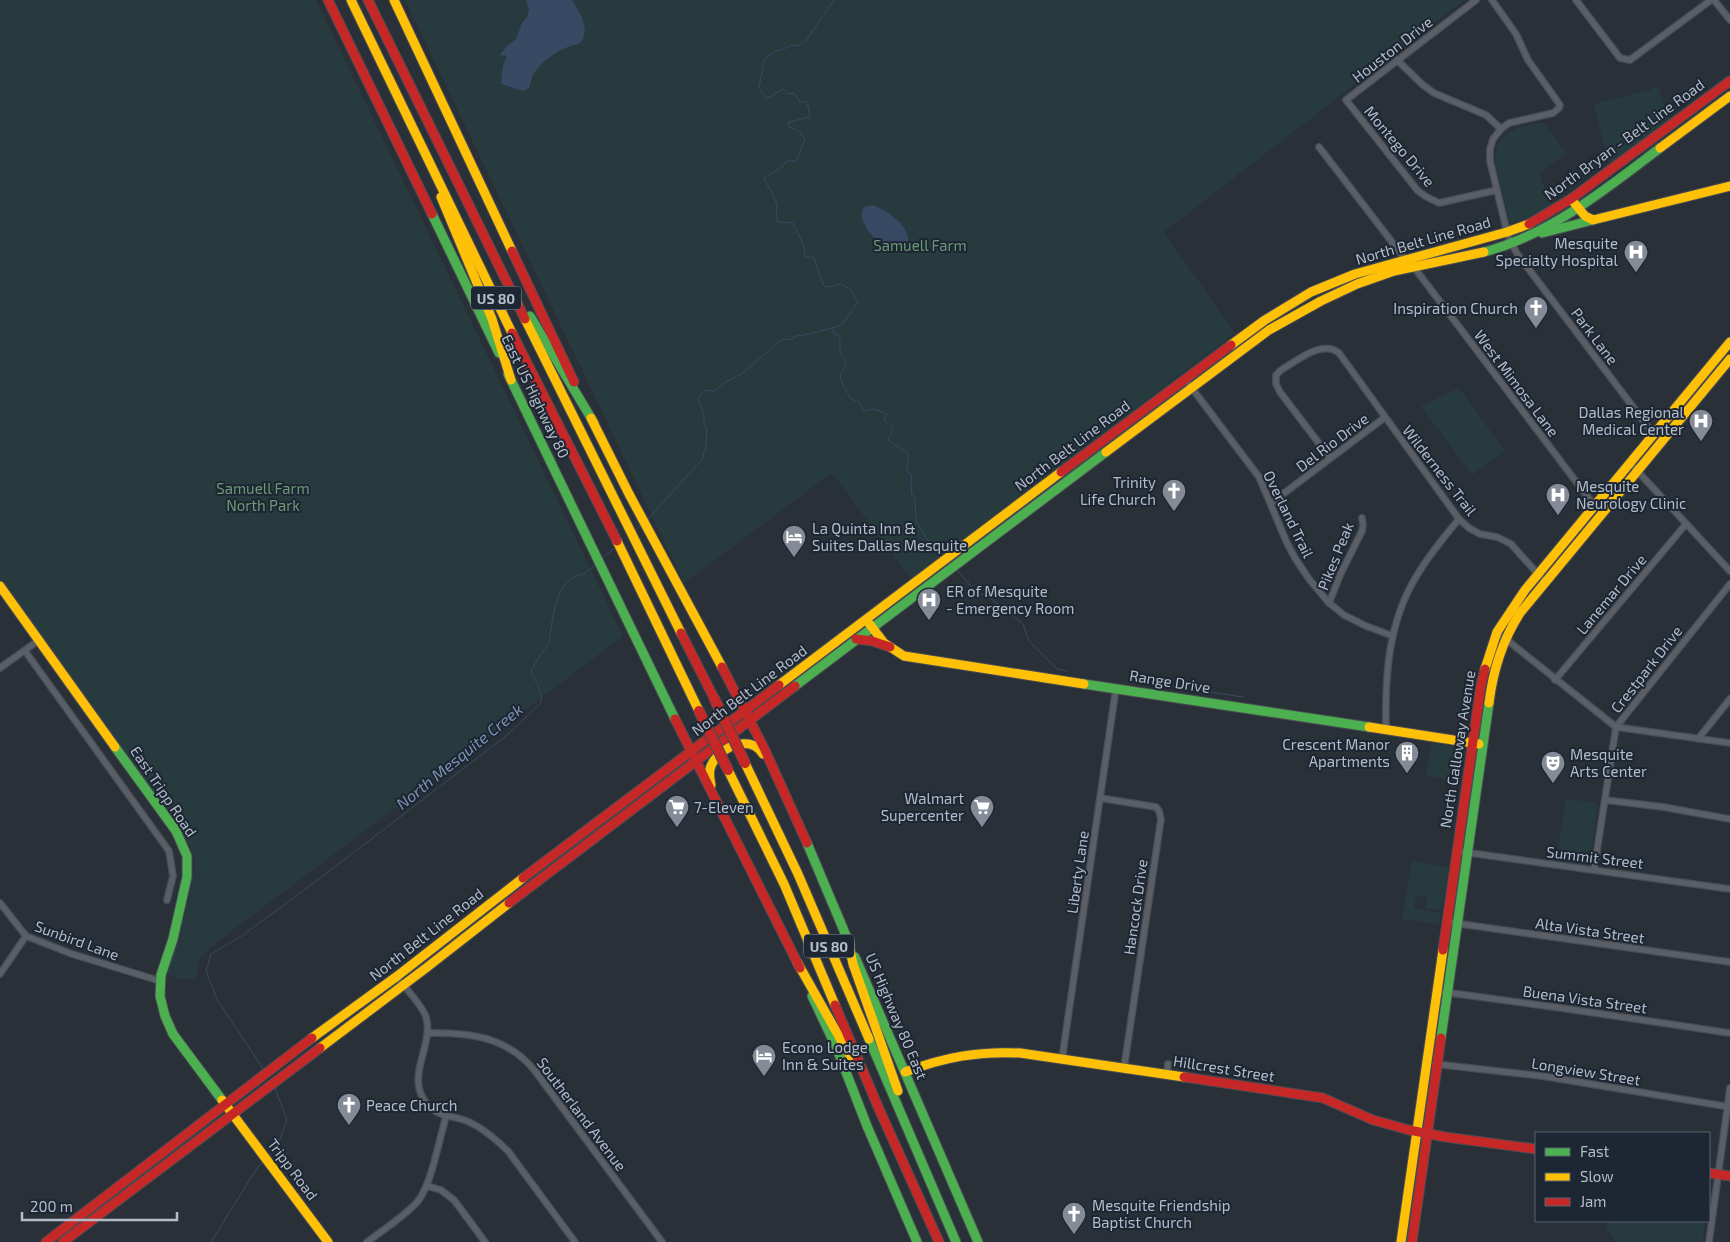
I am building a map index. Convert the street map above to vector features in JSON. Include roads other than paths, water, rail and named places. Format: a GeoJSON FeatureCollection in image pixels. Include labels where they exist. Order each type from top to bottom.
{"type":"FeatureCollection","features":[{"type":"Feature","properties":{"kind":"main road","name":"East US Highway 80"},"geometry":{"type":"LineString","coordinates":[[328,0],[694,756]]}},
{"type":"Feature","properties":{"kind":"main road","name":"US 80"},"geometry":{"type":"LineString","coordinates":[[352,0],[545,401],[631,570],[784,884],[938,1242]]}},
{"type":"Feature","properties":{"kind":"main road","name":"US 80"},"geometry":{"type":"LineString","coordinates":[[368,0],[620,512],[714,698],[798,874],[956,1242]]}},
{"type":"Feature","properties":{"kind":"main road"},"geometry":{"type":"LineString","coordinates":[[394,0],[594,424],[631,498],[748,716]]}},
{"type":"Feature","properties":{"kind":"main road"},"geometry":{"type":"LineString","coordinates":[[391,81],[492,319],[511,380]]}},
{"type":"Feature","properties":{"kind":"main road","name":"North Bryan - Belt Line Road"},"geometry":{"type":"LineString","coordinates":[[1507,232],[1526,225],[1571,199],[1730,81]]}},
{"type":"Feature","properties":{"kind":"main road","name":"North Bryan - Belt Line Road"},"geometry":{"type":"LineString","coordinates":[[1525,237],[1577,208],[1730,96]]}},
{"type":"Feature","properties":{"kind":"main road"},"geometry":{"type":"LineString","coordinates":[[1525,237],[1730,186]]}},
{"type":"Feature","properties":{"kind":"main road"},"geometry":{"type":"LineString","coordinates":[[461,191],[476,212],[529,315],[594,424]]}},
{"type":"Feature","properties":{"kind":"main road"},"geometry":{"type":"LineString","coordinates":[[1571,199],[1585,216],[1593,220]]}},
{"type":"Feature","properties":{"kind":"main road","name":"North Belt Line Road"},"geometry":{"type":"LineString","coordinates":[[65,1237],[252,1083],[482,923],[545,869],[1188,383],[1265,320],[1311,292],[1355,274],[1507,232]]}},
{"type":"Feature","properties":{"kind":"main road","name":"North Belt Line Road"},"geometry":{"type":"LineString","coordinates":[[1188,383],[1316,302],[1357,283],[1413,266],[1456,258],[1511,243],[1525,237]]}},
{"type":"Feature","properties":{"kind":"main road","name":"North Galloway Avenue"},"geometry":{"type":"LineString","coordinates":[[1401,1242],[1411,1208],[1423,1133],[1437,1064],[1458,925],[1468,853],[1479,744],[1481,685],[1488,657],[1501,635],[1511,609],[1593,506],[1661,444],[1677,415],[1730,342]]}},
{"type":"Feature","properties":{"kind":"main road","name":"North Galloway Avenue"},"geometry":{"type":"LineString","coordinates":[[1501,635],[1602,514],[1654,434],[1677,415],[1730,359]]}},
{"type":"Feature","properties":{"kind":"main road","name":"East Tripp Road"},"geometry":{"type":"LineString","coordinates":[[0,586],[166,816],[185,849],[188,860],[186,890],[176,931],[160,981],[162,1007],[171,1029],[233,1114]]}},
{"type":"Feature","properties":{"kind":"main road","name":"North Belt Line Road"},"geometry":{"type":"LineString","coordinates":[[812,667],[856,639],[869,624]]}},
{"type":"Feature","properties":{"kind":"main road","name":"Range Drive"},"geometry":{"type":"LineString","coordinates":[[869,624],[884,643],[904,656],[1479,744]]}},
{"type":"Feature","properties":{"kind":"main road"},"geometry":{"type":"LineString","coordinates":[[856,639],[872,641],[890,647]]}},
{"type":"Feature","properties":{"kind":"main road","name":"US Highway 80 East"},"geometry":{"type":"LineString","coordinates":[[748,716],[774,768],[978,1242]]}},
{"type":"Feature","properties":{"kind":"main road"},"geometry":{"type":"LineString","coordinates":[[712,791],[710,770],[715,760],[727,750],[741,743],[754,744],[774,768]]}},
{"type":"Feature","properties":{"kind":"main road","name":"North Galloway Avenue"},"geometry":{"type":"LineString","coordinates":[[1423,1133],[1426,1061],[1456,851],[1479,744]]}},
{"type":"Feature","properties":{"kind":"main road"},"geometry":{"type":"LineString","coordinates":[[694,756],[797,962],[837,1049],[870,1134],[917,1242]]}},
{"type":"Feature","properties":{"kind":"main road","name":"North Belt Line Road"},"geometry":{"type":"LineString","coordinates":[[46,1242],[65,1237],[233,1114],[399,981],[476,914],[545,869]]}},
{"type":"Feature","properties":{"kind":"main road"},"geometry":{"type":"LineString","coordinates":[[476,914],[482,923]]}},
{"type":"Feature","properties":{"kind":"main road"},"geometry":{"type":"LineString","coordinates":[[848,940],[853,964],[904,1110],[908,1131]]}},
{"type":"Feature","properties":{"kind":"main road"},"geometry":{"type":"LineString","coordinates":[[797,962],[855,1065],[869,1085]]}},
{"type":"Feature","properties":{"kind":"main road","name":"Hillcrest Street"},"geometry":{"type":"LineString","coordinates":[[904,1072],[935,1060],[969,1053],[993,1051],[1124,1068],[1168,1069],[1323,1098],[1338,1103],[1375,1122],[1423,1133],[1535,1149]]}},
{"type":"Feature","properties":{"kind":"main road","name":"Tripp Road"},"geometry":{"type":"LineString","coordinates":[[233,1114],[328,1242]]}},
{"type":"Feature","properties":{"kind":"main road"},"geometry":{"type":"LineString","coordinates":[[1714,1174],[1730,1176]]}},
{"type":"Feature","properties":{"kind":"main road","name":"North Galloway Avenue"},"geometry":{"type":"LineString","coordinates":[[1411,1208],[1412,1242]]}},
{"type":"Feature","properties":{"kind":"street","name":"Houston Drive"},"geometry":{"type":"LineString","coordinates":[[1346,100],[1476,0]]}},
{"type":"Feature","properties":{"kind":"street"},"geometry":{"type":"LineString","coordinates":[[1397,60],[1434,93],[1486,115],[1501,129],[1509,123],[1552,113],[1559,108],[1560,102],[1528,60],[1516,34],[1492,0]]}},
{"type":"Feature","properties":{"kind":"street"},"geometry":{"type":"LineString","coordinates":[[1576,0],[1620,58],[1630,60],[1712,0],[1730,20]]}},
{"type":"Feature","properties":{"kind":"street","name":"Montego Drive"},"geometry":{"type":"LineString","coordinates":[[1346,100],[1424,196],[1438,203],[1497,190]]}},
{"type":"Feature","properties":{"kind":"street","name":"Park Lane"},"geometry":{"type":"LineString","coordinates":[[1501,129],[1493,139],[1489,156],[1511,243],[1661,444]]}},
{"type":"Feature","properties":{"kind":"street","name":"West Mimosa Lane"},"geometry":{"type":"LineString","coordinates":[[1319,147],[1404,259],[1413,266],[1593,506],[1602,514]]}},
{"type":"Feature","properties":{"kind":"street","name":"Wilderness Trail"},"geometry":{"type":"LineString","coordinates":[[1330,458],[1276,384],[1276,375],[1281,370],[1321,347],[1334,349],[1338,353],[1460,519],[1469,528],[1480,534],[1497,537],[1511,544],[1545,582]]}},
{"type":"Feature","properties":{"kind":"street","name":"Overland Trail"},"geometry":{"type":"LineString","coordinates":[[1188,383],[1259,477],[1295,558],[1308,579],[1329,603],[1344,615],[1393,636]]}},
{"type":"Feature","properties":{"kind":"street","name":"Del Rio Drive"},"geometry":{"type":"LineString","coordinates":[[1270,503],[1384,418]]}},
{"type":"Feature","properties":{"kind":"street"},"geometry":{"type":"LineString","coordinates":[[1634,467],[1730,572]]}},
{"type":"Feature","properties":{"kind":"street","name":"Pikes Peak"},"geometry":{"type":"LineString","coordinates":[[1329,603],[1341,573],[1362,531],[1362,518]]}},
{"type":"Feature","properties":{"kind":"street"},"geometry":{"type":"LineString","coordinates":[[1386,729],[1388,664],[1393,636],[1401,610],[1415,578],[1430,555],[1460,519]]}},
{"type":"Feature","properties":{"kind":"street","name":"Lanemar Drive"},"geometry":{"type":"LineString","coordinates":[[1556,680],[1686,524]]}},
{"type":"Feature","properties":{"kind":"street","name":"Crestpark Drive"},"geometry":{"type":"LineString","coordinates":[[1594,870],[1616,727],[1730,584]]}},
{"type":"Feature","properties":{"kind":"street"},"geometry":{"type":"LineString","coordinates":[[1501,635],[1616,727],[1730,743]]}},
{"type":"Feature","properties":{"kind":"street"},"geometry":{"type":"LineString","coordinates":[[0,668],[39,640]]}},
{"type":"Feature","properties":{"kind":"street"},"geometry":{"type":"LineString","coordinates":[[25,651],[169,851],[173,876],[167,900]]}},
{"type":"Feature","properties":{"kind":"street","name":"Liberty Lane"},"geometry":{"type":"LineString","coordinates":[[1062,1059],[1116,688]]}},
{"type":"Feature","properties":{"kind":"street"},"geometry":{"type":"LineString","coordinates":[[1698,739],[1730,700]]}},
{"type":"Feature","properties":{"kind":"street","name":"Hancock Drive"},"geometry":{"type":"LineString","coordinates":[[1100,798],[1156,807],[1161,819],[1124,1068]]}},
{"type":"Feature","properties":{"kind":"street"},"geometry":{"type":"LineString","coordinates":[[1605,800],[1663,807],[1730,819]]}},
{"type":"Feature","properties":{"kind":"street","name":"Summit Street"},"geometry":{"type":"LineString","coordinates":[[1456,851],[1730,889]]}},
{"type":"Feature","properties":{"kind":"street","name":"Sunbird Lane"},"geometry":{"type":"LineString","coordinates":[[0,903],[26,936],[72,954],[160,981]]}},
{"type":"Feature","properties":{"kind":"street","name":"Alta Vista Street"},"geometry":{"type":"LineString","coordinates":[[1446,922],[1730,962]]}},
{"type":"Feature","properties":{"kind":"street"},"geometry":{"type":"LineString","coordinates":[[0,974],[26,936]]}},
{"type":"Feature","properties":{"kind":"street"},"geometry":{"type":"LineString","coordinates":[[399,981],[426,1016],[428,1033],[419,1074],[420,1090],[424,1099],[432,1109],[446,1117],[464,1120],[481,1129],[508,1151],[575,1242]]}},
{"type":"Feature","properties":{"kind":"street","name":"Buena Vista Street"},"geometry":{"type":"LineString","coordinates":[[1436,991],[1730,1033]]}},
{"type":"Feature","properties":{"kind":"street","name":"Southerland Avenue"},"geometry":{"type":"LineString","coordinates":[[428,1033],[454,1032],[470,1034],[501,1043],[522,1057],[535,1071],[662,1242]]}},
{"type":"Feature","properties":{"kind":"street"},"geometry":{"type":"LineString","coordinates":[[1426,1061],[1437,1064]]}},
{"type":"Feature","properties":{"kind":"street","name":"Longview Street"},"geometry":{"type":"LineString","coordinates":[[1437,1064],[1542,1076],[1728,1107]]}},
{"type":"Feature","properties":{"kind":"street"},"geometry":{"type":"LineString","coordinates":[[1709,1242],[1714,1174],[1728,1107],[1730,1088]]}},
{"type":"Feature","properties":{"kind":"street"},"geometry":{"type":"LineString","coordinates":[[367,1242],[408,1211],[419,1200],[427,1186],[446,1117]]}},
{"type":"Feature","properties":{"kind":"street"},"geometry":{"type":"LineString","coordinates":[[427,1186],[441,1190],[454,1200],[485,1242]]}},
{"type":"Feature","properties":{"kind":"water"},"geometry":{"type":"Polygon","coordinates":[[[526,0],[572,0],[583,22],[585,33],[579,44],[559,51],[543,63],[534,73],[529,88],[523,91],[501,84],[503,66],[507,56],[500,55],[516,39],[522,23],[527,17],[529,10],[526,0]]]}},
{"type":"Feature","properties":{"kind":"water"},"geometry":{"type":"Polygon","coordinates":[[[872,205],[884,210],[901,224],[908,236],[908,242],[901,244],[888,243],[873,237],[865,226],[862,215],[866,207],[872,205]]]}},
{"type":"Feature","properties":{"kind":"waterway","name":"North Mesquite Creek"},"geometry":{"type":"LineString","coordinates":[[647,520],[704,457],[707,430],[704,424],[704,414],[698,399],[705,390],[715,391],[744,372],[780,341],[841,325],[858,302],[850,289],[841,284],[824,286],[814,258],[805,256],[804,246],[793,223],[778,222],[776,202],[764,178],[779,169],[787,161],[796,161],[805,140],[799,131],[789,127],[789,122],[810,117],[806,101],[799,102],[794,93],[788,94],[783,89],[766,98],[759,88],[764,60],[774,52],[805,42],[834,0]]}},
{"type":"Feature","properties":{"kind":"waterway"},"geometry":{"type":"LineString","coordinates":[[834,329],[833,333],[838,335],[840,339],[840,352],[846,365],[840,375],[842,383],[851,399],[859,402],[864,411],[874,409],[887,414],[884,418],[885,421],[892,426],[892,433],[888,439],[908,454],[907,472],[912,475],[912,495],[915,498],[916,521],[926,538],[942,554]]}},
{"type":"Feature","properties":{"kind":"waterway","name":"North Mesquite Creek"},"geometry":{"type":"LineString","coordinates":[[634,531],[640,526]]}},
{"type":"Feature","properties":{"kind":"waterway","name":"North Mesquite Creek"},"geometry":{"type":"LineString","coordinates":[[603,557],[616,547]]}},
{"type":"Feature","properties":{"kind":"waterway","name":"North Mesquite Creek"},"geometry":{"type":"LineString","coordinates":[[264,1070],[217,999],[206,971],[211,954],[240,937],[307,888],[506,736],[540,704],[540,692],[531,672],[549,641],[558,597],[567,583],[576,575],[585,573],[597,563]]}},
{"type":"Feature","properties":{"kind":"waterway"},"geometry":{"type":"LineString","coordinates":[[958,571],[976,592],[980,595],[985,594],[1023,624],[1029,641],[1057,669],[1067,671]]}},
{"type":"Feature","properties":{"kind":"waterway"},"geometry":{"type":"LineString","coordinates":[[1196,690],[1243,697]]}},
{"type":"Feature","properties":{"kind":"waterway","name":"North Mesquite Creek"},"geometry":{"type":"LineString","coordinates":[[268,1157],[277,1147],[287,1120],[275,1088]]}},
{"type":"Feature","properties":{"kind":"waterway","name":"North Mesquite Creek"},"geometry":{"type":"LineString","coordinates":[[211,1242],[257,1168],[264,1161]]}},
{"type":"Feature","properties":{"kind":"place","name":"Mesquite Specialty Hospital"},"geometry":{"type":"Point","coordinates":[1636,273]}},
{"type":"Feature","properties":{"kind":"place","name":"Inspiration Church"},"geometry":{"type":"Point","coordinates":[1536,329]}},
{"type":"Feature","properties":{"kind":"place","name":"Dallas Regional Medical Center"},"geometry":{"type":"Point","coordinates":[1701,442]}},
{"type":"Feature","properties":{"kind":"place","name":"Trinity Life Church"},"geometry":{"type":"Point","coordinates":[1174,512]}},
{"type":"Feature","properties":{"kind":"place","name":"Mesquite Neurology Clinic"},"geometry":{"type":"Point","coordinates":[1558,516]}},
{"type":"Feature","properties":{"kind":"place","name":"La Quinta Inn & Suites Dallas Mesquite"},"geometry":{"type":"Point","coordinates":[794,558]}},
{"type":"Feature","properties":{"kind":"place","name":"ER of Mesquite - Emergency Room"},"geometry":{"type":"Point","coordinates":[929,621]}},
{"type":"Feature","properties":{"kind":"place","name":"Crescent Manor Apartments"},"geometry":{"type":"Point","coordinates":[1407,774]}},
{"type":"Feature","properties":{"kind":"place","name":"Mesquite Arts Center"},"geometry":{"type":"Point","coordinates":[1553,784]}},
{"type":"Feature","properties":{"kind":"place","name":"7-Eleven"},"geometry":{"type":"Point","coordinates":[677,828]}},
{"type":"Feature","properties":{"kind":"place","name":"Walmart Supercenter"},"geometry":{"type":"Point","coordinates":[982,828]}},
{"type":"Feature","properties":{"kind":"place","name":"Econo Lodge Inn & Suites"},"geometry":{"type":"Point","coordinates":[764,1077]}},
{"type":"Feature","properties":{"kind":"place","name":"Peace Church"},"geometry":{"type":"Point","coordinates":[349,1126]}},
{"type":"Feature","properties":{"kind":"place","name":"Mesquite Friendship Baptist Church"},"geometry":{"type":"Point","coordinates":[1074,1235]}},
{"type":"Feature","properties":{"kind":"park label","name":"Samuell Farm"},"geometry":{"type":"Point","coordinates":[920,245]}},
{"type":"Feature","properties":{"kind":"park label","name":"Samuell Farm North Park"},"geometry":{"type":"Point","coordinates":[263,496]}}]}
